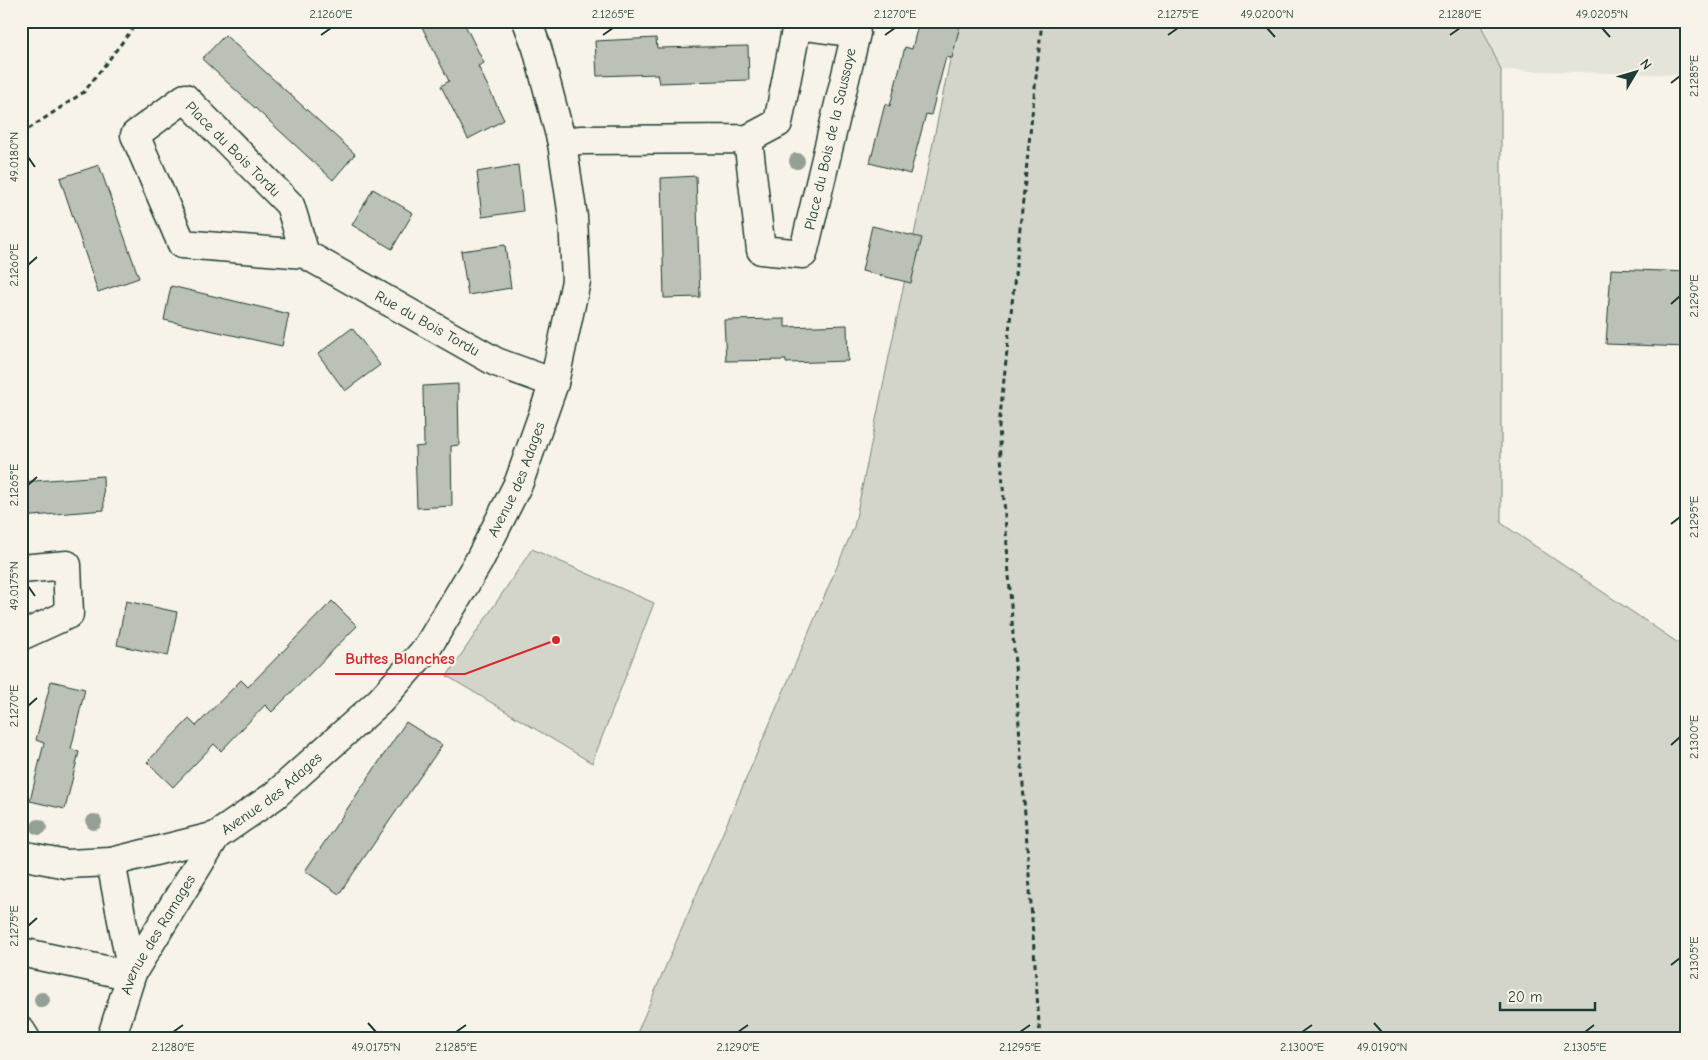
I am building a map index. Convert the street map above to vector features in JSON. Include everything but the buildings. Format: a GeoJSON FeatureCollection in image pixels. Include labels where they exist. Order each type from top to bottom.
{"type":"FeatureCollection","features":[{"type":"Feature","properties":{"kind":"street","name":"Avenue des Adages"},"geometry":{"type":"LineString","coordinates":[[216,836],[274,796],[380,701],[427,648],[479,561],[519,482],[554,384],[576,282],[573,217],[562,143],[537,48],[527,21]]}},
{"type":"Feature","properties":{"kind":"street","name":"Place du Bois de la Saussaye"},"geometry":{"type":"LineString","coordinates":[[797,25],[856,33],[803,254],[761,250],[748,139],[778,123],[797,25]]}},
{"type":"Feature","properties":{"kind":"street","name":"Place du Bois Tordu"},"geometry":{"type":"LineString","coordinates":[[185,98],[290,206],[305,254],[182,244],[135,135],[185,98]]}},
{"type":"Feature","properties":{"kind":"street"},"geometry":{"type":"LineString","coordinates":[[562,143],[580,140],[748,139]]}},
{"type":"Feature","properties":{"kind":"street","name":"Rue du Bois Tordu"},"geometry":{"type":"LineString","coordinates":[[305,254],[496,362],[554,384]]}},
{"type":"Feature","properties":{"kind":"street"},"geometry":{"type":"LineString","coordinates":[[21,569],[67,565],[69,614],[21,636]]}},
{"type":"Feature","properties":{"kind":"street"},"geometry":{"type":"LineString","coordinates":[[21,856],[66,864],[111,862],[216,836]]}},
{"type":"Feature","properties":{"kind":"street","name":"Avenue des Ramages"},"geometry":{"type":"LineString","coordinates":[[111,1039],[132,973],[216,836]]}},
{"type":"Feature","properties":{"kind":"street"},"geometry":{"type":"LineString","coordinates":[[21,952],[114,972],[132,973],[111,862]]}},
{"type":"Feature","properties":{"kind":"street"},"geometry":{"type":"LineString","coordinates":[[21,1031],[26,1039]]}},
{"type":"Feature","properties":{"kind":"path"},"geometry":{"type":"LineString","coordinates":[[21,134],[84,92],[137,23],[142,21]]}},
{"type":"Feature","properties":{"kind":"path"},"geometry":{"type":"LineString","coordinates":[[1040,1039],[999,426],[1042,21]]}},
{"type":"Feature","properties":{"kind":"shaded area"},"geometry":{"type":"Polygon","coordinates":[[[958,21],[1479,21],[1501,70],[1501,523],[1687,649],[1687,1039],[636,1039],[854,527],[958,21]]]}},
{"type":"Feature","properties":{"kind":"shaded area"},"geometry":{"type":"Polygon","coordinates":[[[1479,21],[1687,21],[1687,75],[1501,70],[1479,21]]]}},
{"type":"Feature","properties":{"kind":"shaded area"},"geometry":{"type":"Polygon","coordinates":[[[532,549],[654,603],[592,763],[447,676],[532,549]]]}},
{"type":"Feature","properties":{"kind":"place","name":"Buttes Blanches"},"geometry":{"type":"Point","coordinates":[556,640]}}]}
